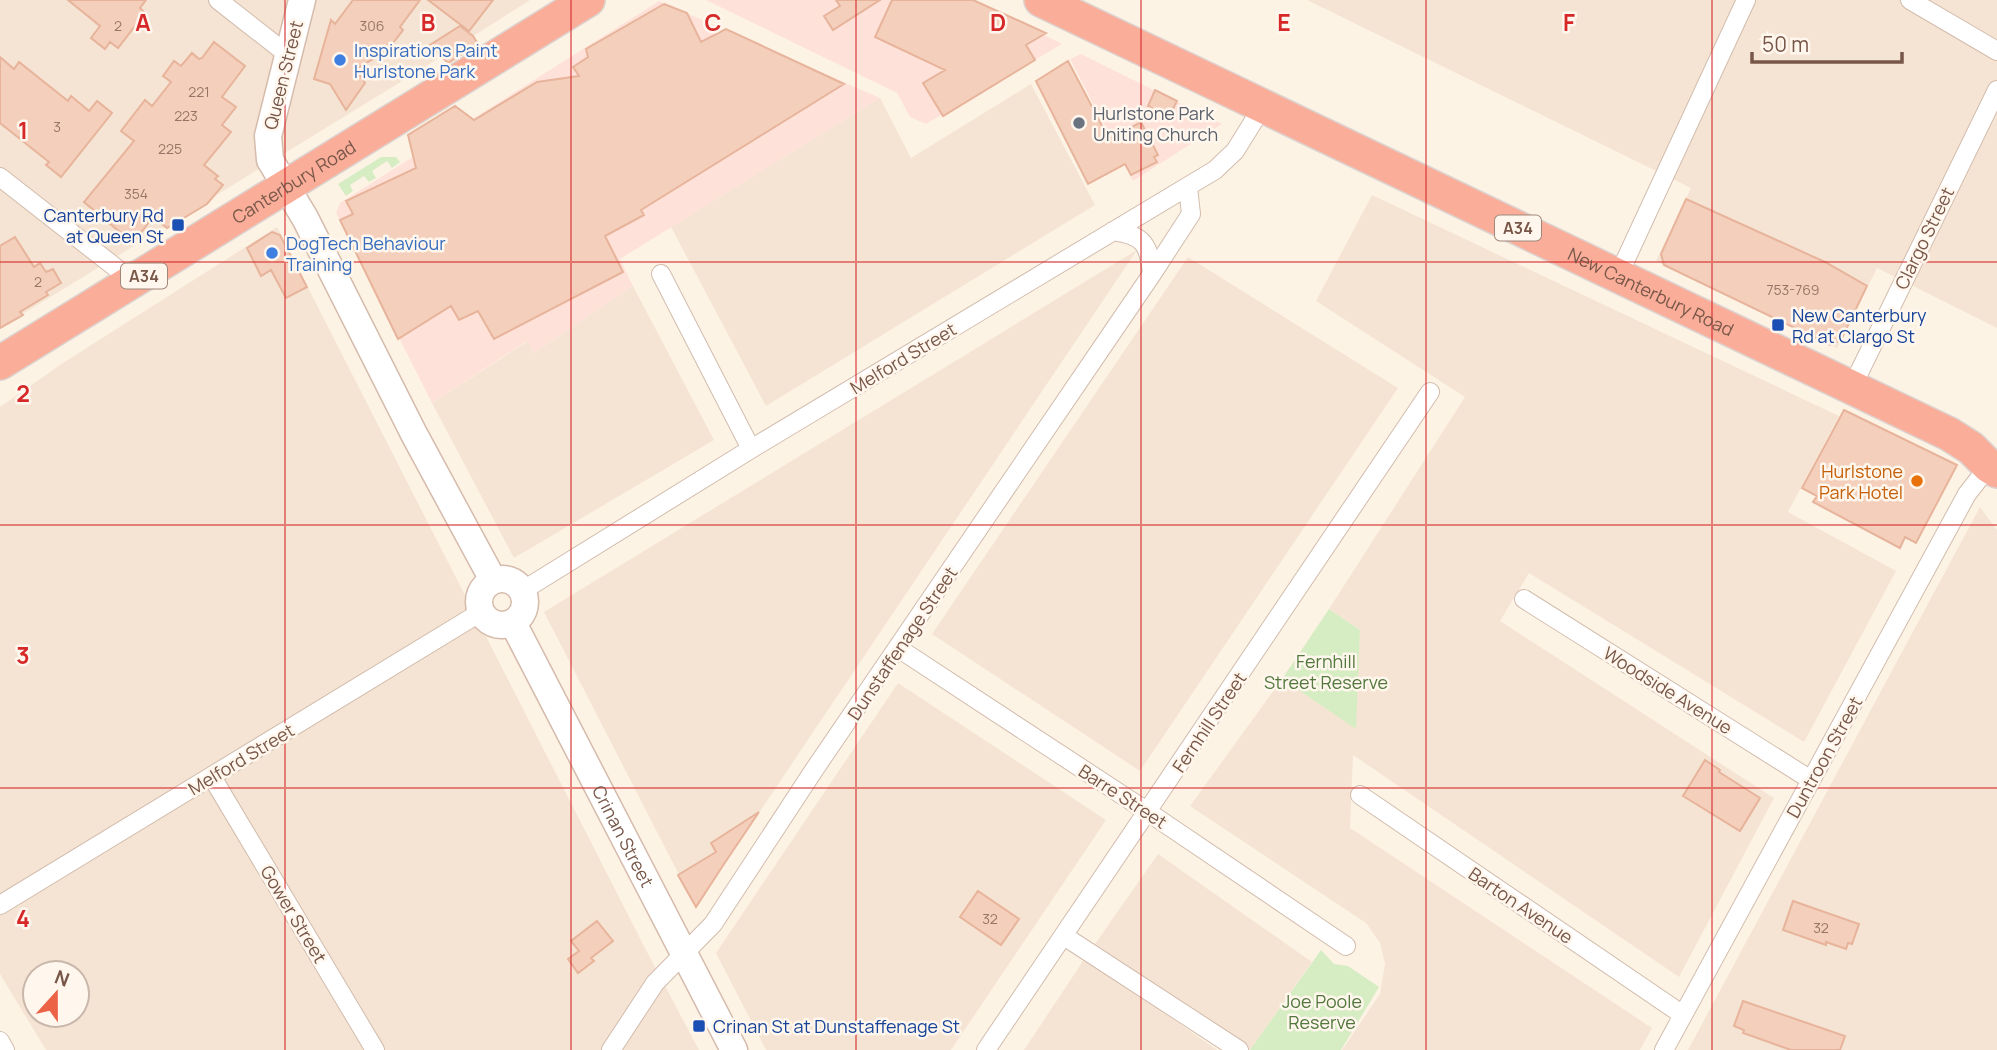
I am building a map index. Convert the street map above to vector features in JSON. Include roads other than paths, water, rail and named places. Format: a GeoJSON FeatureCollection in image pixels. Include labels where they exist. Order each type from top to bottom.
{"type":"FeatureCollection","features":[{"type":"Feature","properties":{"kind":"highway","name":"Canterbury Road"},"geometry":{"type":"LineString","coordinates":[[0,363],[588,0]]}},
{"type":"Feature","properties":{"kind":"highway","name":"New Canterbury Road"},"geometry":{"type":"LineString","coordinates":[[1041,0],[1949,434],[1971,448],[1994,476]]}},
{"type":"Feature","properties":{"kind":"street"},"geometry":{"type":"LineString","coordinates":[[218,0],[287,54]]}},
{"type":"Feature","properties":{"kind":"street","name":"Queen Street"},"geometry":{"type":"LineString","coordinates":[[287,187],[270,160],[267,146],[302,0]]}},
{"type":"Feature","properties":{"kind":"street"},"geometry":{"type":"LineString","coordinates":[[1618,276],[1746,0]]}},
{"type":"Feature","properties":{"kind":"street"},"geometry":{"type":"LineString","coordinates":[[1910,0],[1997,51]]}},
{"type":"Feature","properties":{"kind":"street","name":"Clargo Street"},"geometry":{"type":"LineString","coordinates":[[1852,387],[1997,90]]}},
{"type":"Feature","properties":{"kind":"street","name":"Melford Street"},"geometry":{"type":"LineString","coordinates":[[522,591],[751,449],[1188,187],[1226,162],[1263,106]]}},
{"type":"Feature","properties":{"kind":"street"},"geometry":{"type":"LineString","coordinates":[[0,177],[134,282]]}},
{"type":"Feature","properties":{"kind":"street"},"geometry":{"type":"LineString","coordinates":[[287,187],[353,310],[414,434],[493,580]]}},
{"type":"Feature","properties":{"kind":"street","name":"Dunstaffenage Street"},"geometry":{"type":"LineString","coordinates":[[611,1050],[655,983],[713,924],[814,770],[1153,274],[1191,214],[1188,187]]}},
{"type":"Feature","properties":{"kind":"street"},"geometry":{"type":"LineString","coordinates":[[1170,198],[1182,227]]}},
{"type":"Feature","properties":{"kind":"street"},"geometry":{"type":"LineString","coordinates":[[1113,231],[1130,233],[1143,242],[1150,252],[1153,274]]}},
{"type":"Feature","properties":{"kind":"street"},"geometry":{"type":"LineString","coordinates":[[662,274],[751,449]]}},
{"type":"Feature","properties":{"kind":"street","name":"Fernhill Street"},"geometry":{"type":"LineString","coordinates":[[986,1050],[1430,392]]}},
{"type":"Feature","properties":{"kind":"street","name":"Duntroon Street"},"geometry":{"type":"LineString","coordinates":[[1664,1050],[1967,494],[1994,476]]}},
{"type":"Feature","properties":{"kind":"street"},"geometry":{"type":"LineString","coordinates":[[506,578],[522,591],[523,612],[513,623],[498,625],[485,618],[481,612],[479,604],[482,589],[493,580],[506,578]]}},
{"type":"Feature","properties":{"kind":"street","name":"Woodside Avenue"},"geometry":{"type":"LineString","coordinates":[[1524,599],[1811,780]]}},
{"type":"Feature","properties":{"kind":"street","name":"Melford Street"},"geometry":{"type":"LineString","coordinates":[[0,905],[481,612]]}},
{"type":"Feature","properties":{"kind":"street","name":"Crinan Street"},"geometry":{"type":"LineString","coordinates":[[513,623],[734,1050]]}},
{"type":"Feature","properties":{"kind":"street","name":"Barre Street"},"geometry":{"type":"LineString","coordinates":[[898,649],[1148,812],[1346,946]]}},
{"type":"Feature","properties":{"kind":"street","name":"Gower Street"},"geometry":{"type":"LineString","coordinates":[[212,777],[375,1050]]}},
{"type":"Feature","properties":{"kind":"street","name":"Barton Avenue"},"geometry":{"type":"LineString","coordinates":[[1360,795],[1683,1015]]}},
{"type":"Feature","properties":{"kind":"street"},"geometry":{"type":"LineString","coordinates":[[1064,936],[1239,1050]]}},
{"type":"Feature","properties":{"kind":"street"},"geometry":{"type":"LineString","coordinates":[[0,1041],[5,1050]]}},
{"type":"Feature","properties":{"kind":"place","name":"Inspirations Paint Hurlstone Park"},"geometry":{"type":"Point","coordinates":[340,60]}},
{"type":"Feature","properties":{"kind":"place","name":"Hurlstone Park Uniting Church"},"geometry":{"type":"Point","coordinates":[1079,123]}},
{"type":"Feature","properties":{"kind":"place","name":"Canterbury Rd at Queen St"},"geometry":{"type":"Point","coordinates":[178,225]}},
{"type":"Feature","properties":{"kind":"place","name":"DogTech Behaviour Training"},"geometry":{"type":"Point","coordinates":[272,253]}},
{"type":"Feature","properties":{"kind":"place","name":"New Canterbury Rd at Clargo St"},"geometry":{"type":"Point","coordinates":[1778,325]}},
{"type":"Feature","properties":{"kind":"place","name":"Hurlstone Park Hotel"},"geometry":{"type":"Point","coordinates":[1917,481]}},
{"type":"Feature","properties":{"kind":"place","name":"Crinan St at Dunstaffenage St"},"geometry":{"type":"Point","coordinates":[699,1026]}},
{"type":"Feature","properties":{"kind":"park label","name":"Fernhill Street Reserve"},"geometry":{"type":"Point","coordinates":[1326,671]}},
{"type":"Feature","properties":{"kind":"park label","name":"Joe Poole Reserve"},"geometry":{"type":"Point","coordinates":[1322,1011]}}]}
